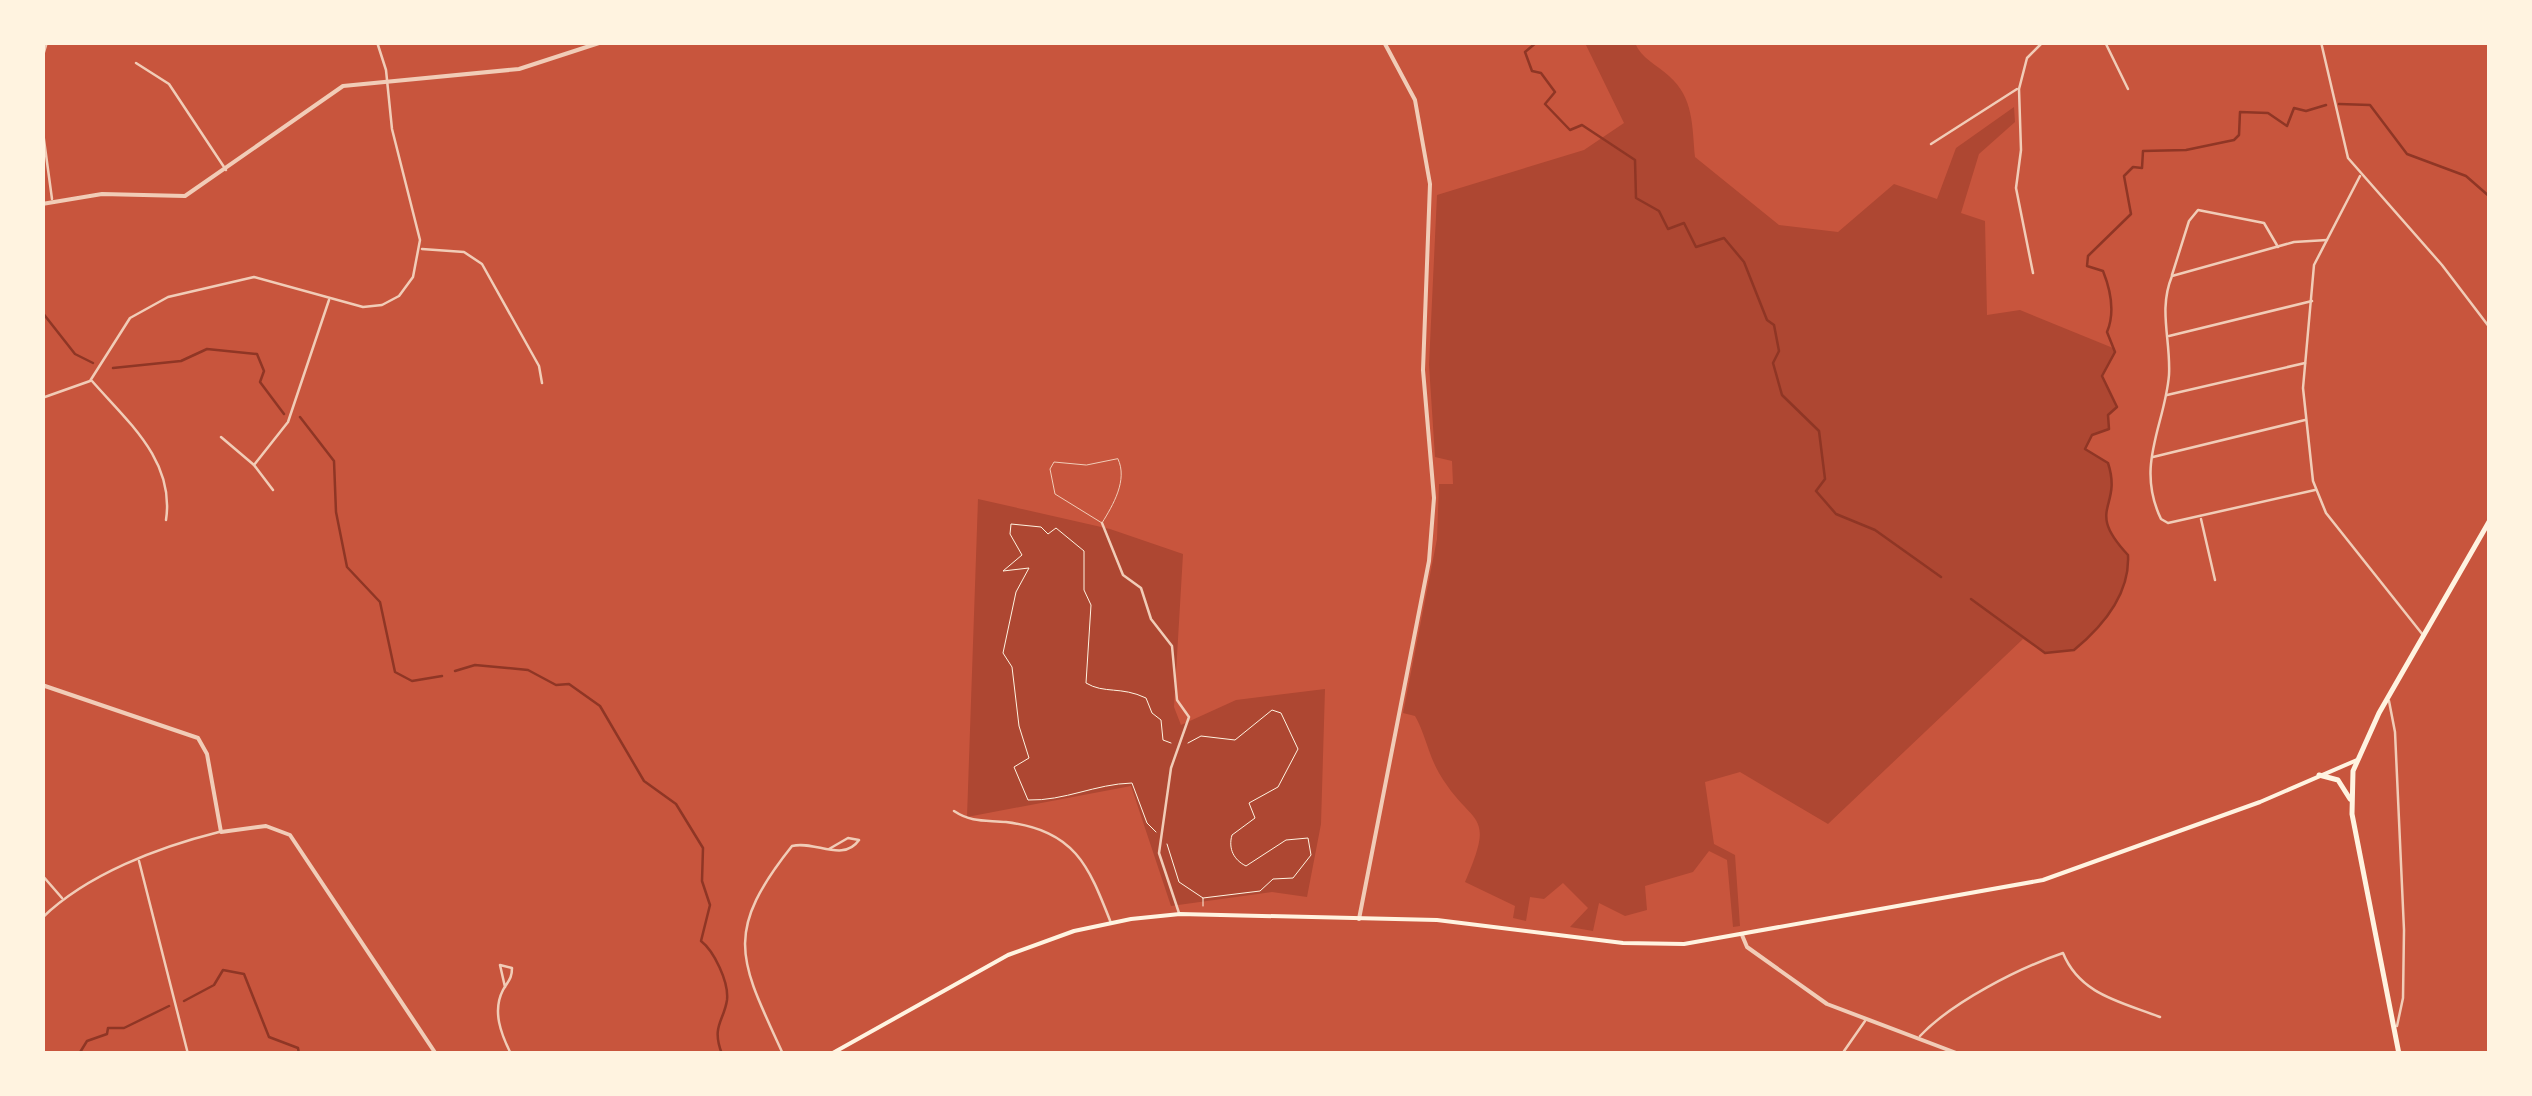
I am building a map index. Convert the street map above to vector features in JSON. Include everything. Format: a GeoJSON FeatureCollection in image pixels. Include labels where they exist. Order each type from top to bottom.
{"type":"FeatureCollection","features":[{"type":"Feature","properties":{"kind":"main road"},"geometry":{"type":"LineString","coordinates":[[2350,800],[2357,760],[2490,520]]}},
{"type":"Feature","properties":{"kind":"main road"},"geometry":{"type":"LineString","coordinates":[[830,1054],[1008,955],[1111,923],[1180,914],[1359,918],[1480,923],[1637,944],[1684,944],[2044,880],[2210,821],[2357,760]]}},
{"type":"Feature","properties":{"kind":"main road"},"geometry":{"type":"LineString","coordinates":[[2320,775],[2338,780],[2350,800],[2400,1054]]}},
{"type":"Feature","properties":{"kind":"street"},"geometry":{"type":"LineString","coordinates":[[42,59],[47,42]]}},
{"type":"Feature","properties":{"kind":"street"},"geometry":{"type":"LineString","coordinates":[[42,398],[91,380],[126,323],[160,300],[248,277],[363,307],[388,303],[410,284],[420,249],[389,115],[387,83],[377,42]]}},
{"type":"Feature","properties":{"kind":"street"},"geometry":{"type":"LineString","coordinates":[[42,204],[102,194],[176,199],[226,170],[336,89],[519,69],[602,42]]}},
{"type":"Feature","properties":{"kind":"street"},"geometry":{"type":"LineString","coordinates":[[1359,918],[1429,561],[1434,510],[1424,370],[1430,184],[1415,100],[1384,42]]}},
{"type":"Feature","properties":{"kind":"street"},"geometry":{"type":"LineString","coordinates":[[2033,273],[2016,188],[2021,150],[2018,89],[2026,58],[2043,42]]}},
{"type":"Feature","properties":{"kind":"street"},"geometry":{"type":"LineString","coordinates":[[2106,42],[2128,89]]}},
{"type":"Feature","properties":{"kind":"street"},"geometry":{"type":"LineString","coordinates":[[2321,42],[2337,126],[2360,176],[2442,265],[2490,328]]}},
{"type":"Feature","properties":{"kind":"street"},"geometry":{"type":"LineString","coordinates":[[136,63],[170,84],[226,170]]}},
{"type":"Feature","properties":{"kind":"street"},"geometry":{"type":"LineString","coordinates":[[1931,144],[2018,89]]}},
{"type":"Feature","properties":{"kind":"street"},"geometry":{"type":"LineString","coordinates":[[42,125],[52,200]]}},
{"type":"Feature","properties":{"kind":"street"},"geometry":{"type":"LineString","coordinates":[[2360,176],[2314,265],[2305,420],[2315,490],[2333,522],[2424,636]]}},
{"type":"Feature","properties":{"kind":"street"},"geometry":{"type":"LineString","coordinates":[[2278,247],[2264,223],[2198,210],[2188,221],[2163,307],[2168,336],[2165,395],[2153,434],[2154,499],[2161,519],[2172,523],[2315,490]]}},
{"type":"Feature","properties":{"kind":"street"},"geometry":{"type":"LineString","coordinates":[[2172,276],[2311,238],[2327,240]]}},
{"type":"Feature","properties":{"kind":"street"},"geometry":{"type":"LineString","coordinates":[[420,249],[464,252],[482,264],[539,366],[542,383]]}},
{"type":"Feature","properties":{"kind":"street"},"geometry":{"type":"LineString","coordinates":[[254,465],[288,422],[330,298]]}},
{"type":"Feature","properties":{"kind":"street"},"geometry":{"type":"LineString","coordinates":[[2168,336],[2312,301]]}},
{"type":"Feature","properties":{"kind":"street"},"geometry":{"type":"LineString","coordinates":[[2165,395],[2306,363]]}},
{"type":"Feature","properties":{"kind":"street"},"geometry":{"type":"LineString","coordinates":[[91,380],[152,450],[168,494],[166,520]]}},
{"type":"Feature","properties":{"kind":"street"},"geometry":{"type":"LineString","coordinates":[[2152,458],[2305,420]]}},
{"type":"Feature","properties":{"kind":"street"},"geometry":{"type":"LineString","coordinates":[[221,437],[254,465],[273,490]]}},
{"type":"Feature","properties":{"kind":"street"},"geometry":{"type":"LineString","coordinates":[[2201,518],[2215,580]]}},
{"type":"Feature","properties":{"kind":"street"},"geometry":{"type":"LineString","coordinates":[[1102,522],[1123,575],[1142,588],[1151,619],[1172,646],[1178,700],[1189,716],[1170,768],[1162,838],[1162,868],[1180,914]]}},
{"type":"Feature","properties":{"kind":"street"},"geometry":{"type":"LineString","coordinates":[[42,684],[198,738],[207,754],[221,832]]}},
{"type":"Feature","properties":{"kind":"street"},"geometry":{"type":"LineString","coordinates":[[2388,699],[2395,732],[2404,930],[2403,998],[2396,1027]]}},
{"type":"Feature","properties":{"kind":"street"},"geometry":{"type":"LineString","coordinates":[[954,811],[970,820],[1034,828],[1069,843],[1087,866],[1111,923]]}},
{"type":"Feature","properties":{"kind":"street"},"geometry":{"type":"LineString","coordinates":[[42,918],[62,900],[139,860],[221,832],[266,826],[290,835],[436,1054]]}},
{"type":"Feature","properties":{"kind":"street"},"geometry":{"type":"LineString","coordinates":[[784,1054],[742,956],[758,894],[792,846],[809,844],[828,849],[851,850],[860,840],[848,838],[828,849]]}},
{"type":"Feature","properties":{"kind":"street"},"geometry":{"type":"LineString","coordinates":[[139,860],[188,1054]]}},
{"type":"Feature","properties":{"kind":"street"},"geometry":{"type":"LineString","coordinates":[[42,875],[62,900]]}},
{"type":"Feature","properties":{"kind":"street"},"geometry":{"type":"LineString","coordinates":[[1742,935],[1746,946],[1813,996],[1865,1021],[1959,1054]]}},
{"type":"Feature","properties":{"kind":"street"},"geometry":{"type":"LineString","coordinates":[[1919,1037],[1942,1016],[2016,971],[2064,953],[2072,971],[2092,991],[2160,1017]]}},
{"type":"Feature","properties":{"kind":"street"},"geometry":{"type":"LineString","coordinates":[[504,987],[498,1014],[511,1054]]}},
{"type":"Feature","properties":{"kind":"street"},"geometry":{"type":"LineString","coordinates":[[1842,1054],[1865,1021]]}},
{"type":"Feature","properties":{"kind":"lane"},"geometry":{"type":"LineString","coordinates":[[1118,460],[1122,471],[1117,494],[1102,522],[1055,494],[1050,469],[1054,462],[1086,465],[1118,460]]}},
{"type":"Feature","properties":{"kind":"path"},"geometry":{"type":"LineString","coordinates":[[1011,524],[1041,527],[1048,534],[1056,528],[1078,542],[1084,551],[1084,590],[1091,605],[1086,683],[1100,690],[1121,688],[1143,696],[1161,720],[1163,740],[1179,744],[1201,736],[1234,740],[1275,710],[1298,744],[1278,787],[1249,803],[1255,818],[1230,839],[1236,860],[1246,866],[1286,840],[1308,838],[1312,856],[1302,872],[1273,879],[1260,891],[1203,898],[1179,882],[1173,871],[1174,860],[1162,838],[1147,824],[1132,782],[1090,785],[1038,800],[1028,800],[1021,792],[1014,766],[1030,758],[1019,726],[1012,667],[1004,646],[1016,592],[1030,568],[1003,572],[1022,556],[1010,534],[1011,524]]}},
{"type":"Feature","properties":{"kind":"path"},"geometry":{"type":"LineString","coordinates":[[1203,898],[1203,914]]}},
{"type":"Feature","properties":{"kind":"shaded area"},"geometry":{"type":"Polygon","coordinates":[[[1585,43],[1635,43],[1683,94],[1690,113],[1695,157],[1779,225],[1838,232],[1894,184],[1937,199],[1956,148],[2014,107],[2015,122],[1979,154],[1961,213],[1985,221],[1987,315],[2020,310],[2115,352],[2102,376],[2117,407],[2108,415],[2109,429],[2092,435],[2085,449],[2108,463],[2108,527],[2128,555],[2124,582],[2113,608],[2074,650],[2045,653],[2023,639],[1828,824],[1740,772],[1705,782],[1714,844],[1735,855],[1740,926],[1733,927],[1727,860],[1709,851],[1693,872],[1645,886],[1647,910],[1625,916],[1599,903],[1593,931],[1570,927],[1588,908],[1563,883],[1544,899],[1530,897],[1526,921],[1513,918],[1515,906],[1465,882],[1480,830],[1439,773],[1415,716],[1403,713],[1437,539],[1439,484],[1453,484],[1452,461],[1435,457],[1429,365],[1437,195],[1584,150],[1624,123],[1585,43]]]}},
{"type":"Feature","properties":{"kind":"shaded area"},"geometry":{"type":"Polygon","coordinates":[[[978,499],[1110,529],[1183,554],[1174,707],[1181,725],[1236,700],[1325,689],[1321,824],[1307,897],[1272,892],[1171,906],[1131,786],[967,817],[978,499]]]}},
{"type":"Feature","properties":{"kind":"waterway"},"geometry":{"type":"LineString","coordinates":[[1537,42],[1525,52],[1532,71],[1541,73],[1555,92],[1545,104],[1570,130],[1582,125],[1635,160],[1636,198],[1659,211],[1668,229],[1684,223],[1696,247],[1724,238],[1744,262],[1767,320],[1774,325],[1779,351],[1773,363],[1782,395],[1819,431],[1825,479],[1816,491],[1836,514],[1875,530],[1941,577]]}},
{"type":"Feature","properties":{"kind":"waterway"},"geometry":{"type":"LineString","coordinates":[[2339,104],[2370,105],[2407,154],[2466,176],[2490,197]]}},
{"type":"Feature","properties":{"kind":"waterway"},"geometry":{"type":"LineString","coordinates":[[1971,599],[2045,653],[2074,650],[2113,608],[2124,582],[2128,555],[2108,527],[2106,517],[2111,490],[2108,463],[2085,449],[2092,435],[2109,429],[2108,415],[2117,407],[2102,376],[2115,352],[2107,332],[2110,294],[2103,271],[2087,266],[2088,256],[2131,214],[2124,176],[2133,167],[2142,168],[2143,151],[2186,150],[2234,140],[2239,135],[2240,112],[2268,113],[2287,126],[2294,108],[2306,111],[2326,105]]}},
{"type":"Feature","properties":{"kind":"waterway"},"geometry":{"type":"LineString","coordinates":[[42,312],[75,354],[93,363]]}},
{"type":"Feature","properties":{"kind":"waterway"},"geometry":{"type":"LineString","coordinates":[[113,368],[181,361],[207,349],[257,354],[264,371],[260,382],[284,414]]}},
{"type":"Feature","properties":{"kind":"waterway"},"geometry":{"type":"LineString","coordinates":[[300,417],[334,461],[336,512],[347,567],[380,602],[395,672],[412,681],[442,676]]}},
{"type":"Feature","properties":{"kind":"waterway"},"geometry":{"type":"LineString","coordinates":[[455,671],[475,665],[528,670],[556,685],[569,684],[600,706],[644,781],[676,804],[703,848],[702,881],[710,905],[701,941],[720,968],[727,993],[718,1030],[722,1054]]}},
{"type":"Feature","properties":{"kind":"waterway"},"geometry":{"type":"LineString","coordinates":[[184,1001],[214,985],[223,970],[244,974],[269,1037],[298,1048],[299,1054]]}},
{"type":"Feature","properties":{"kind":"waterway"},"geometry":{"type":"LineString","coordinates":[[79,1054],[87,1041],[107,1034],[108,1028],[124,1028],[169,1006]]}}]}
